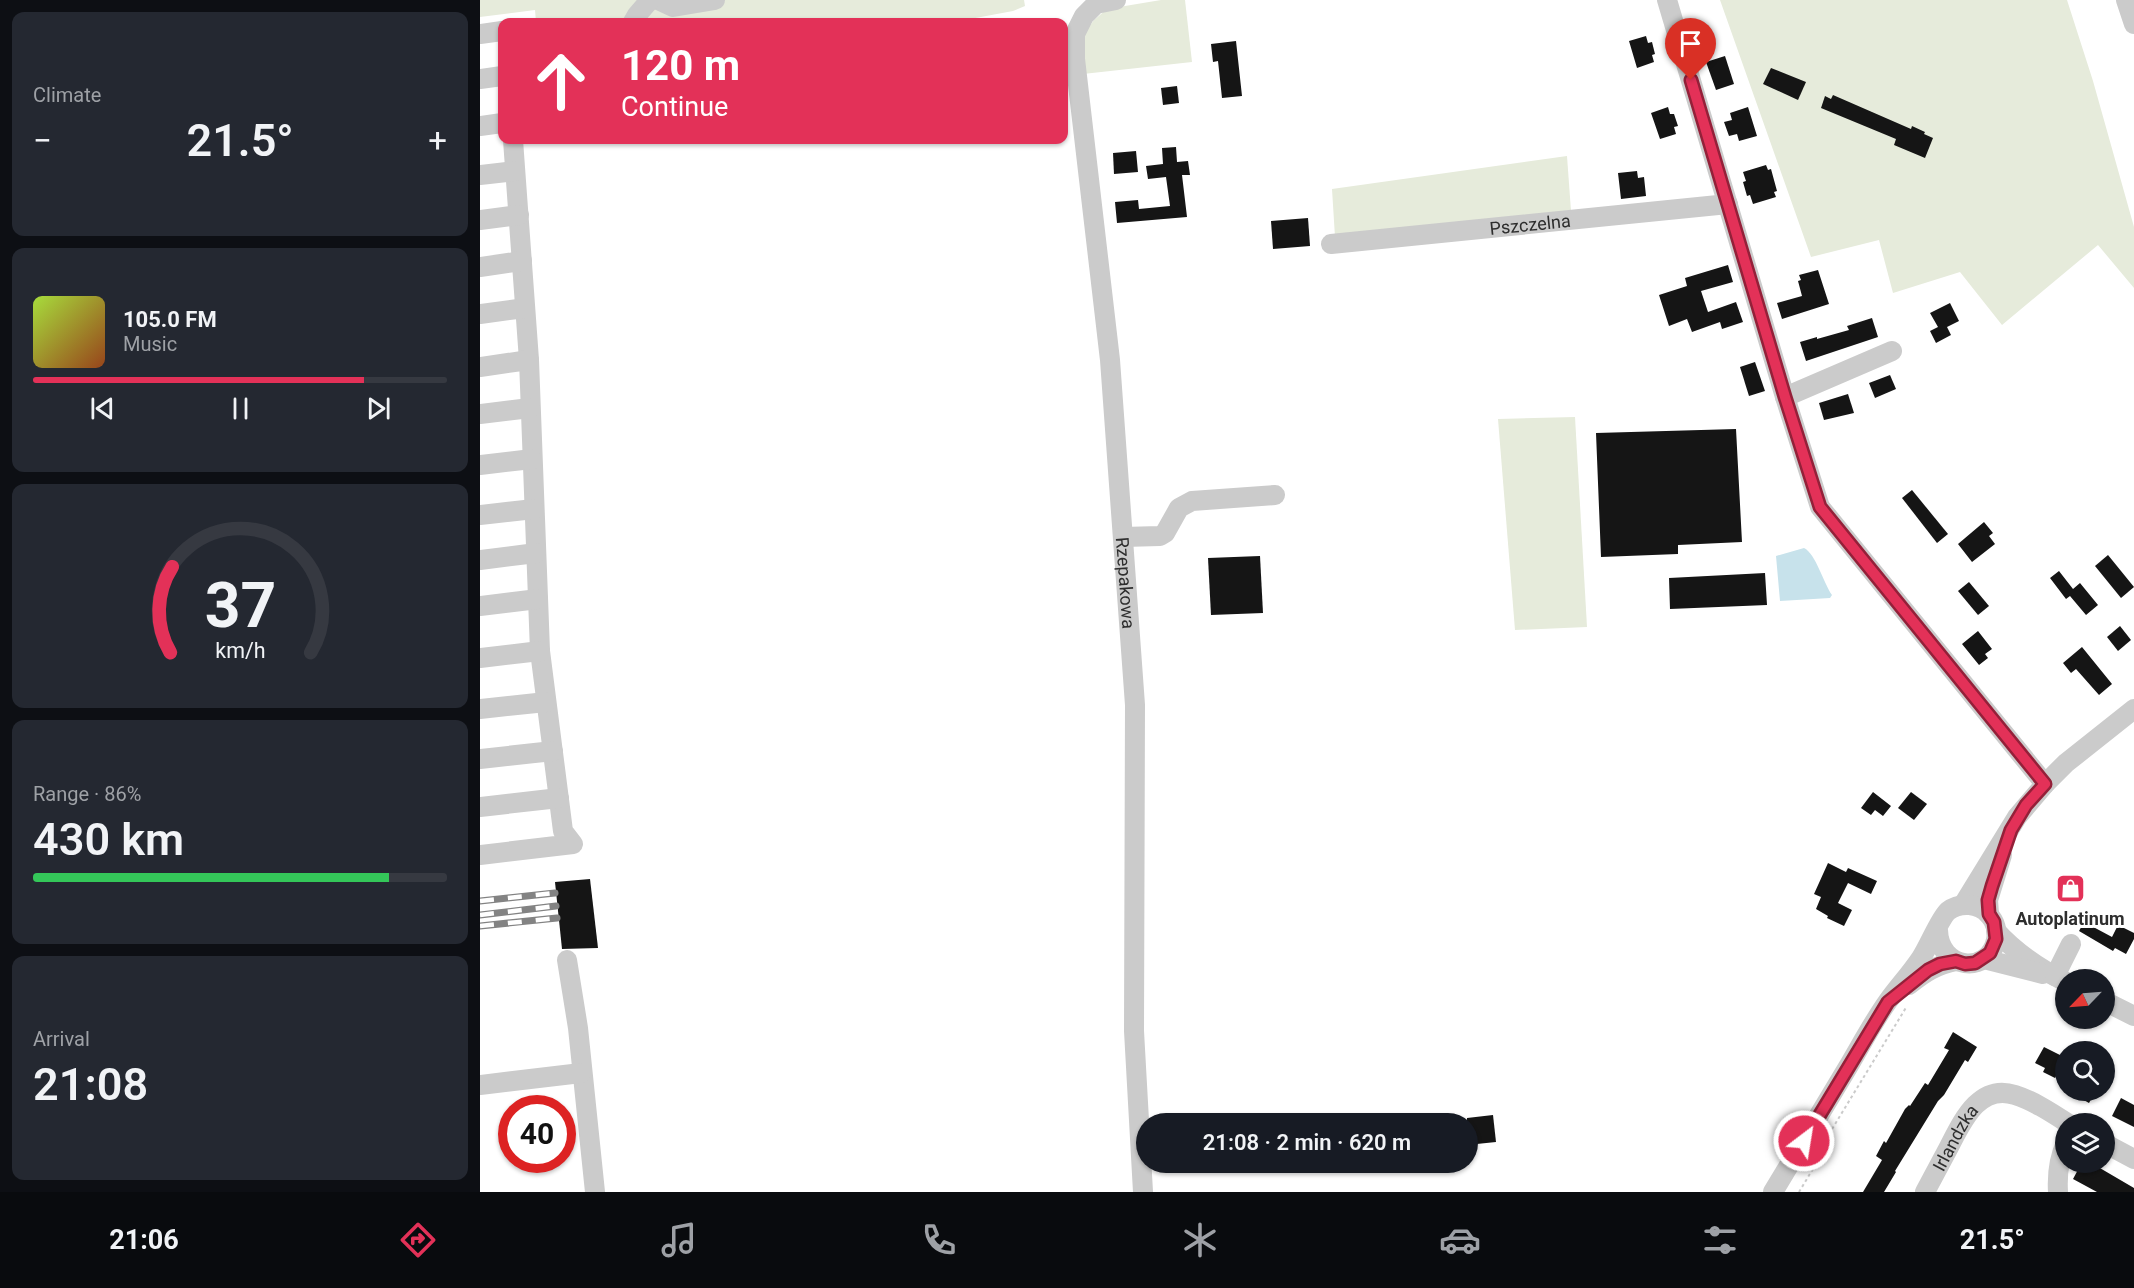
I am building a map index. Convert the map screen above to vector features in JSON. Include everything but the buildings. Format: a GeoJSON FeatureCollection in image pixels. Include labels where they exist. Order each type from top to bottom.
{"type":"FeatureCollection","features":[{"type":"Feature","properties":{"kind":"street"},"geometry":{"type":"LineString","coordinates":[[635,18],[650,0]]}},
{"type":"Feature","properties":{"kind":"street"},"geometry":{"type":"LineString","coordinates":[[658,0],[673,7],[715,0]]}},
{"type":"Feature","properties":{"kind":"street","name":"Rzepakowa"},"geometry":{"type":"LineString","coordinates":[[1116,0],[1096,4],[1084,15],[1075,34],[1075,51],[1110,360],[1135,705],[1134,1031],[1143,1192]]}},
{"type":"Feature","properties":{"kind":"street"},"geometry":{"type":"LineString","coordinates":[[1667,0],[1820,507],[2045,784]]}},
{"type":"Feature","properties":{"kind":"street"},"geometry":{"type":"LineString","coordinates":[[2126,0],[2134,24]]}},
{"type":"Feature","properties":{"kind":"street"},"geometry":{"type":"LineString","coordinates":[[480,34],[498,32]]}},
{"type":"Feature","properties":{"kind":"street"},"geometry":{"type":"LineString","coordinates":[[480,79],[498,77]]}},
{"type":"Feature","properties":{"kind":"street"},"geometry":{"type":"LineString","coordinates":[[480,126],[498,124]]}},
{"type":"Feature","properties":{"kind":"street"},"geometry":{"type":"LineString","coordinates":[[480,855],[573,844],[563,831],[540,651],[529,360],[513,144]]}},
{"type":"Feature","properties":{"kind":"street"},"geometry":{"type":"LineString","coordinates":[[480,175],[515,171]]}},
{"type":"Feature","properties":{"kind":"street","name":"Pszczelna"},"geometry":{"type":"LineString","coordinates":[[1332,244],[1728,204]]}},
{"type":"Feature","properties":{"kind":"street"},"geometry":{"type":"LineString","coordinates":[[480,220],[519,215]]}},
{"type":"Feature","properties":{"kind":"street"},"geometry":{"type":"LineString","coordinates":[[480,267],[522,261]]}},
{"type":"Feature","properties":{"kind":"street"},"geometry":{"type":"LineString","coordinates":[[480,314],[525,308]]}},
{"type":"Feature","properties":{"kind":"street"},"geometry":{"type":"LineString","coordinates":[[1785,397],[1892,351]]}},
{"type":"Feature","properties":{"kind":"street"},"geometry":{"type":"LineString","coordinates":[[480,367],[529,360]]}},
{"type":"Feature","properties":{"kind":"street"},"geometry":{"type":"LineString","coordinates":[[480,414],[531,408]]}},
{"type":"Feature","properties":{"kind":"street"},"geometry":{"type":"LineString","coordinates":[[480,465],[532,459]]}},
{"type":"Feature","properties":{"kind":"street"},"geometry":{"type":"LineString","coordinates":[[1123,537],[1160,536],[1165,533],[1179,508],[1192,501],[1275,495]]}},
{"type":"Feature","properties":{"kind":"street"},"geometry":{"type":"LineString","coordinates":[[480,515],[534,509]]}},
{"type":"Feature","properties":{"kind":"street"},"geometry":{"type":"LineString","coordinates":[[480,560],[536,553]]}},
{"type":"Feature","properties":{"kind":"street"},"geometry":{"type":"LineString","coordinates":[[480,606],[538,599]]}},
{"type":"Feature","properties":{"kind":"street"},"geometry":{"type":"LineString","coordinates":[[480,658],[540,651]]}},
{"type":"Feature","properties":{"kind":"street"},"geometry":{"type":"LineString","coordinates":[[480,709],[546,702]]}},
{"type":"Feature","properties":{"kind":"street"},"geometry":{"type":"LineString","coordinates":[[1963,905],[2026,805],[2066,763],[2134,709]]}},
{"type":"Feature","properties":{"kind":"street"},"geometry":{"type":"LineString","coordinates":[[480,759],[553,751]]}},
{"type":"Feature","properties":{"kind":"street"},"geometry":{"type":"LineString","coordinates":[[480,807],[559,798]]}},
{"type":"Feature","properties":{"kind":"street"},"geometry":{"type":"LineString","coordinates":[[1938,930],[1941,948],[1947,956],[1965,964],[1975,963],[1984,958],[1994,946],[1988,900],[2011,830]]}},
{"type":"Feature","properties":{"kind":"street"},"geometry":{"type":"LineString","coordinates":[[1773,1192],[1888,1002],[1920,960],[1946,913],[1954,907],[1972,905],[1992,922],[2015,949],[2055,976]]}},
{"type":"Feature","properties":{"kind":"street"},"geometry":{"type":"LineString","coordinates":[[2063,969],[2071,944]]}},
{"type":"Feature","properties":{"kind":"street"},"geometry":{"type":"LineString","coordinates":[[1984,958],[2055,978]]}},
{"type":"Feature","properties":{"kind":"street"},"geometry":{"type":"LineString","coordinates":[[567,960],[578,1028],[595,1192]]}},
{"type":"Feature","properties":{"kind":"street"},"geometry":{"type":"LineString","coordinates":[[1888,1002],[1928,970],[1940,964],[1956,961]]}},
{"type":"Feature","properties":{"kind":"street"},"geometry":{"type":"LineString","coordinates":[[2115,1006],[2134,1016]]}},
{"type":"Feature","properties":{"kind":"street"},"geometry":{"type":"LineString","coordinates":[[480,1085],[581,1073]]}},
{"type":"Feature","properties":{"kind":"street","name":"Irlandzka"},"geometry":{"type":"LineString","coordinates":[[1925,1192],[1967,1114],[1983,1099],[1995,1094],[2014,1094],[2055,1116]]}},
{"type":"Feature","properties":{"kind":"street"},"geometry":{"type":"LineString","coordinates":[[2115,1149],[2134,1159]]}},
{"type":"Feature","properties":{"kind":"street"},"geometry":{"type":"LineString","coordinates":[[2058,1173],[2058,1192]]}},
{"type":"Feature","properties":{"kind":"path"},"geometry":{"type":"LineString","coordinates":[[1799,1192],[1828,1144],[1829,1134],[1910,1001]]}},
{"type":"Feature","properties":{"kind":"green space"},"geometry":{"type":"Polygon","coordinates":[[[480,0],[640,0],[629,18],[536,18],[535,10],[480,17],[480,0]]]}},
{"type":"Feature","properties":{"kind":"green space"},"geometry":{"type":"Polygon","coordinates":[[[721,0],[1024,0],[1025,6],[1013,11],[975,18],[645,18],[653,9],[721,0]]]}},
{"type":"Feature","properties":{"kind":"green space"},"geometry":{"type":"Polygon","coordinates":[[[1161,0],[1185,0],[1192,62],[1083,74],[1080,39],[1094,20],[1107,9],[1161,0]]]}},
{"type":"Feature","properties":{"kind":"green space"},"geometry":{"type":"Polygon","coordinates":[[[1720,0],[2067,0],[2093,81],[2134,227],[2134,288],[2098,245],[2002,325],[1960,272],[1893,293],[1879,240],[1811,257],[1720,0]]]}},
{"type":"Feature","properties":{"kind":"green space"},"geometry":{"type":"Polygon","coordinates":[[[1567,156],[1571,211],[1336,253],[1332,189],[1567,156]]]}},
{"type":"Feature","properties":{"kind":"green space"},"geometry":{"type":"Polygon","coordinates":[[[1575,417],[1587,627],[1515,630],[1498,419],[1575,417]]]}},
{"type":"Feature","properties":{"kind":"water"},"geometry":{"type":"Polygon","coordinates":[[[1804,548],[1816,562],[1832,595],[1830,598],[1780,601],[1776,556],[1804,548]]]}},
{"type":"Feature","properties":{"kind":"railway"},"geometry":{"type":"LineString","coordinates":[[480,901],[555,893]]}},
{"type":"Feature","properties":{"kind":"railway"},"geometry":{"type":"LineString","coordinates":[[480,915],[556,906]]}},
{"type":"Feature","properties":{"kind":"railway"},"geometry":{"type":"LineString","coordinates":[[480,926],[557,918]]}},
{"type":"Feature","properties":{"kind":"place","name":"Autoplatinum"},"geometry":{"type":"Point","coordinates":[2070,889]}},
{"type":"Feature","properties":{"kind":"route"},"geometry":{"type":"LineString","coordinates":[[1691,80],[1820,507],[2045,784],[2026,805],[2011,830],[1992,886],[1988,900],[1989,914],[1994,922],[1996,939],[1990,953],[1975,963],[1965,964],[1956,961],[1940,964],[1928,970],[1888,1002],[1804,1141]]}}]}
